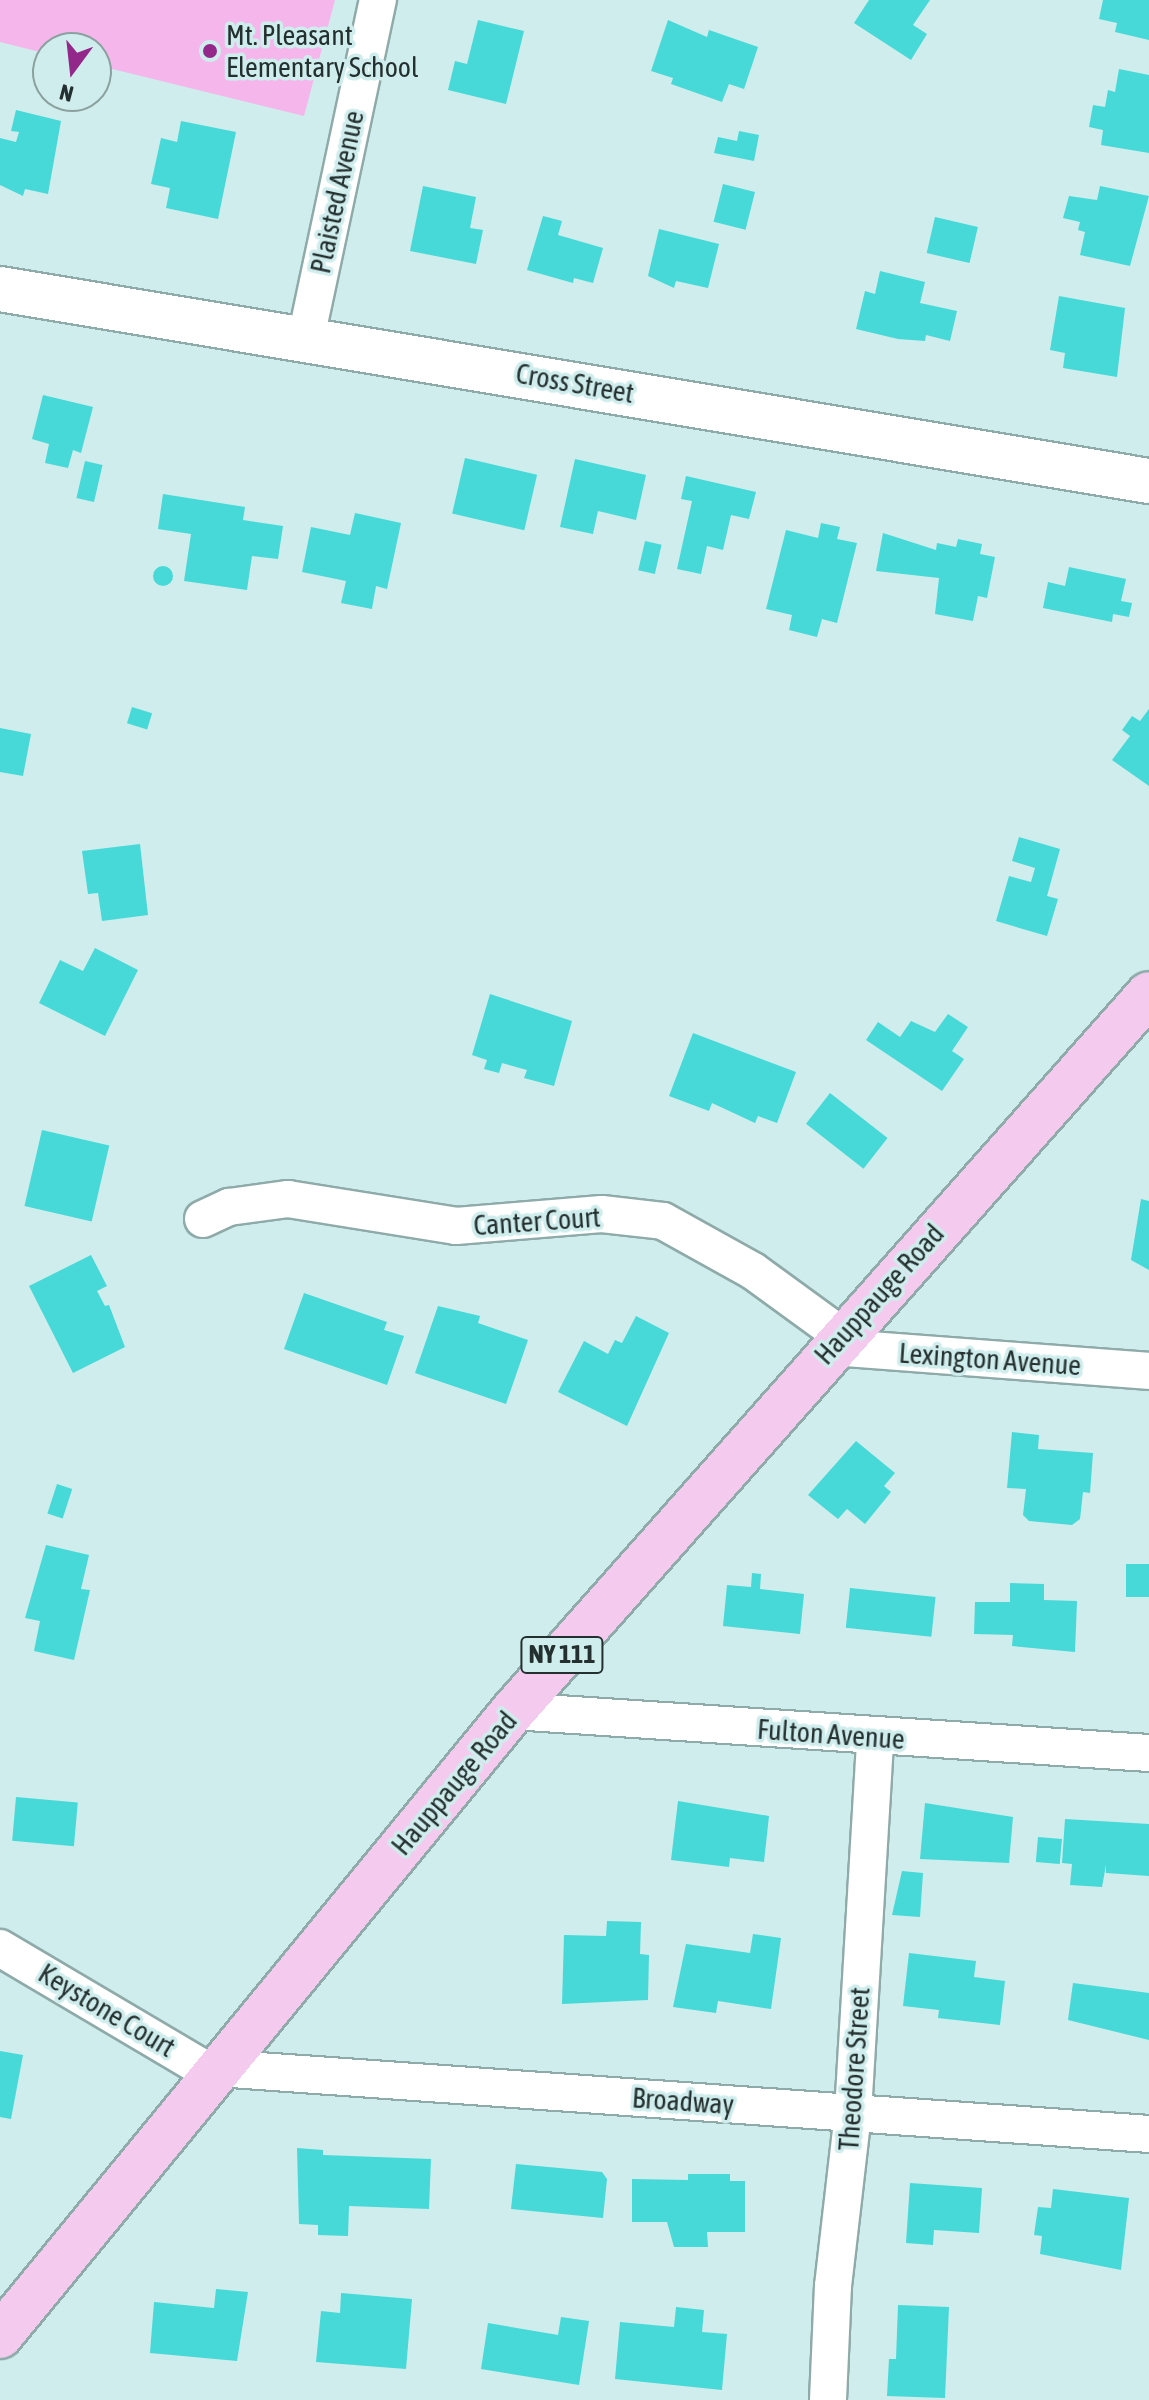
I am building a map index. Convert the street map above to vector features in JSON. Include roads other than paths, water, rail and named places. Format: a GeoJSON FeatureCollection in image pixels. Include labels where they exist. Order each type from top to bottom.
{"type":"FeatureCollection","features":[{"type":"Feature","properties":{"kind":"main road","name":"Hauppauge Road"},"geometry":{"type":"LineString","coordinates":[[0,2336],[513,1711],[836,1342],[1149,994]]}},
{"type":"Feature","properties":{"kind":"street","name":"Plaisted Avenue"},"geometry":{"type":"LineString","coordinates":[[306,338],[378,0]]}},
{"type":"Feature","properties":{"kind":"street","name":"Cross Street"},"geometry":{"type":"LineString","coordinates":[[0,289],[1149,481]]}},
{"type":"Feature","properties":{"kind":"street","name":"Canter Court"},"geometry":{"type":"LineString","coordinates":[[203,1219],[229,1207],[288,1199],[456,1226],[602,1214],[663,1221],[753,1271],[836,1342]]}},
{"type":"Feature","properties":{"kind":"street","name":"Lexington Avenue"},"geometry":{"type":"LineString","coordinates":[[836,1342],[1149,1371]]}},
{"type":"Feature","properties":{"kind":"street","name":"Fulton Avenue"},"geometry":{"type":"LineString","coordinates":[[513,1711],[875,1738],[1149,1753]]}},
{"type":"Feature","properties":{"kind":"street","name":"Theodore Street"},"geometry":{"type":"LineString","coordinates":[[828,2400],[833,2286],[853,2113],[875,1738]]}},
{"type":"Feature","properties":{"kind":"street","name":"Keystone Court"},"geometry":{"type":"LineString","coordinates":[[0,1948],[215,2071]]}},
{"type":"Feature","properties":{"kind":"street","name":"Broadway"},"geometry":{"type":"LineString","coordinates":[[215,2071],[1149,2134]]}},
{"type":"Feature","properties":{"kind":"place","name":"Mt. Pleasant Elementary School"},"geometry":{"type":"Point","coordinates":[210,51]}}]}
